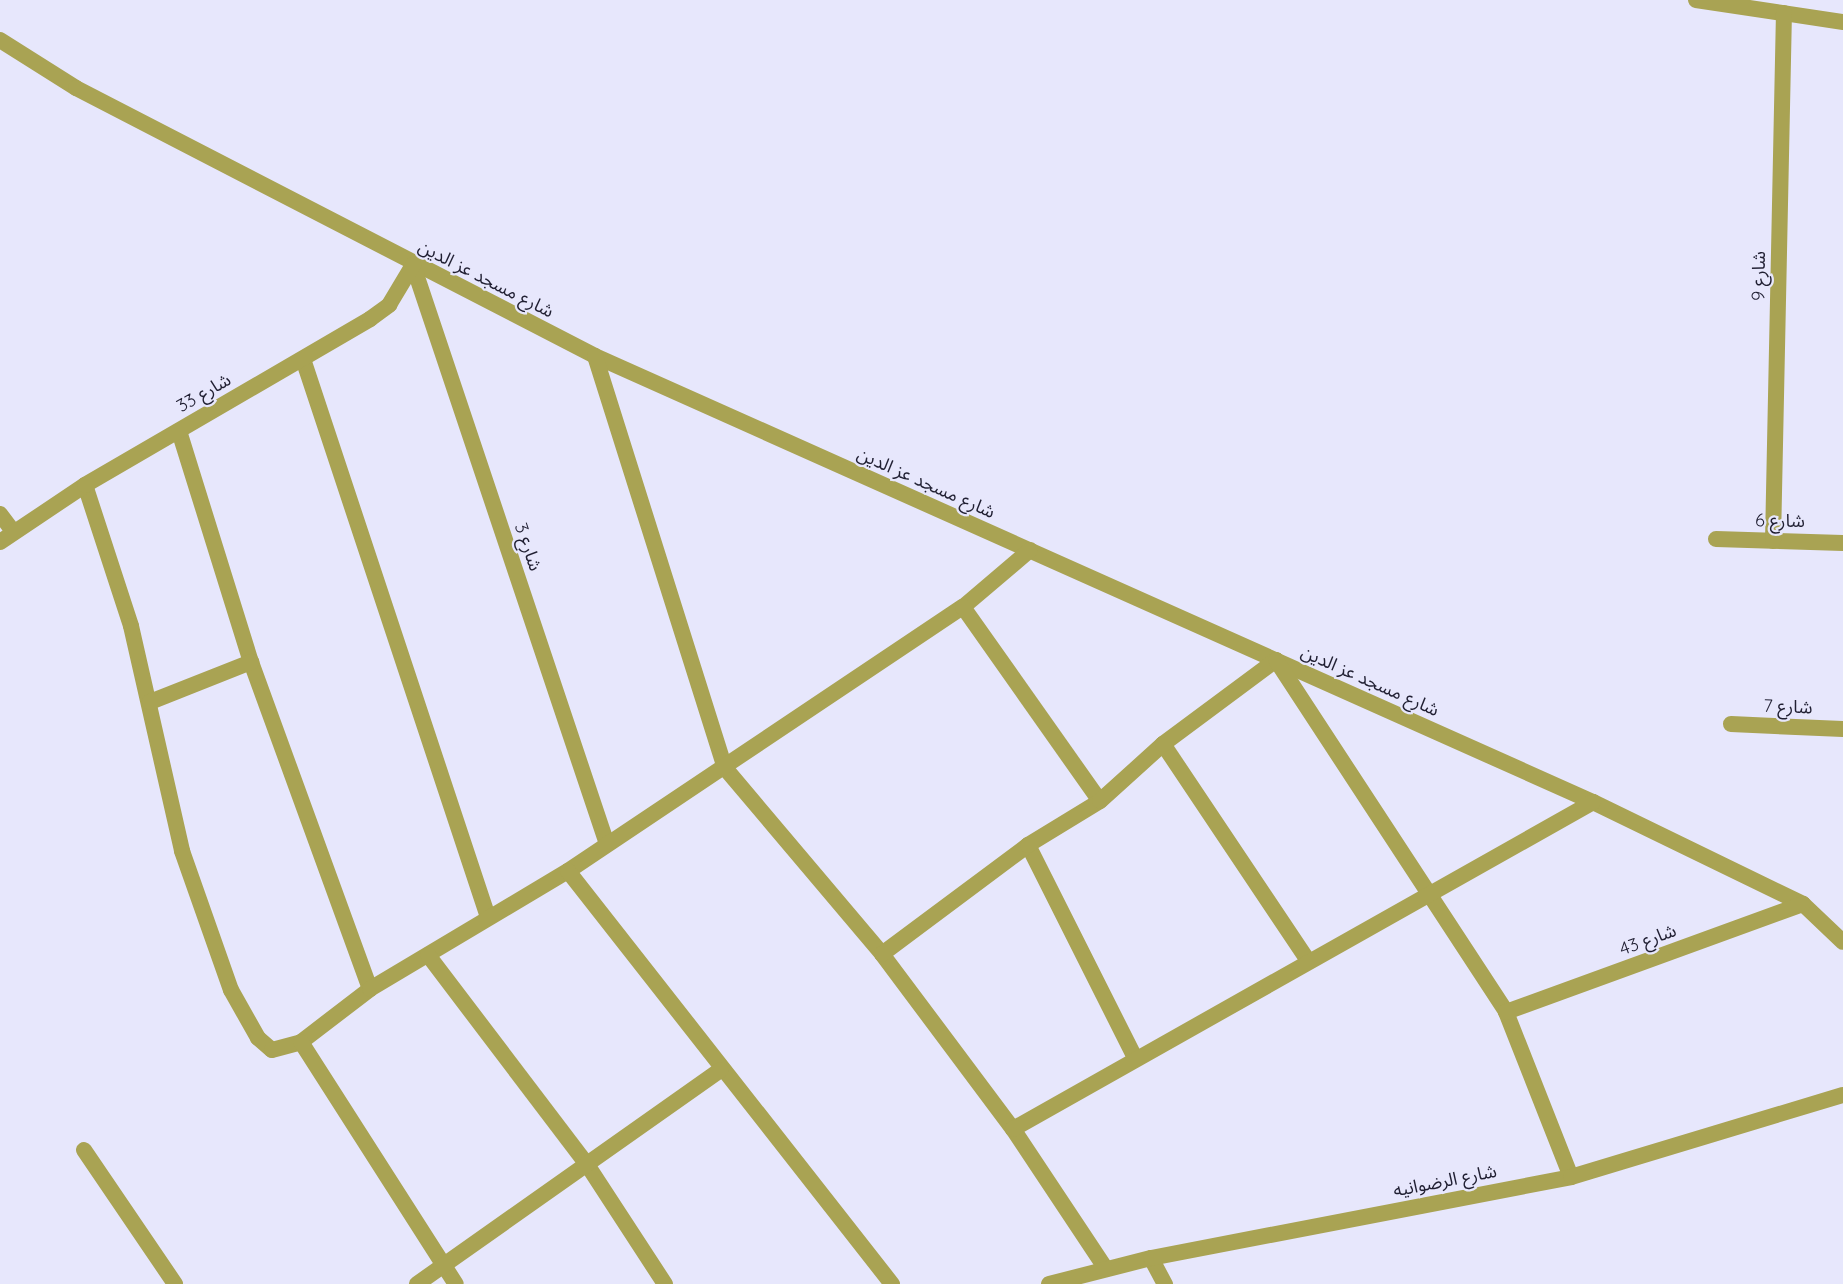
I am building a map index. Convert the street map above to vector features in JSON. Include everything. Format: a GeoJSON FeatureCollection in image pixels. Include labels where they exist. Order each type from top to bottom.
{"type":"FeatureCollection","features":[{"type":"Feature","properties":{"kind":"street"},"geometry":{"type":"LineString","coordinates":[[1696,0],[1843,22]]}},
{"type":"Feature","properties":{"kind":"street","name":"شارع 9"},"geometry":{"type":"LineString","coordinates":[[1773,541],[1784,13]]}},
{"type":"Feature","properties":{"kind":"street","name":"شارع مسجد عز الدين"},"geometry":{"type":"LineString","coordinates":[[0,40],[76,88],[413,265],[595,356],[1593,802],[1803,904],[1843,942]]}},
{"type":"Feature","properties":{"kind":"street","name":"شارع 33"},"geometry":{"type":"LineString","coordinates":[[0,542],[13,531],[85,485],[303,359],[389,305],[413,265]]}},
{"type":"Feature","properties":{"kind":"street","name":"شارع 3"},"geometry":{"type":"LineString","coordinates":[[413,265],[606,841]]}},
{"type":"Feature","properties":{"kind":"street"},"geometry":{"type":"LineString","coordinates":[[595,356],[725,768],[882,954],[1013,1129],[1106,1269]]}},
{"type":"Feature","properties":{"kind":"street"},"geometry":{"type":"LineString","coordinates":[[303,359],[488,917]]}},
{"type":"Feature","properties":{"kind":"street"},"geometry":{"type":"LineString","coordinates":[[179,430],[251,662],[370,989]]}},
{"type":"Feature","properties":{"kind":"street"},"geometry":{"type":"LineString","coordinates":[[85,485],[150,702],[182,851],[231,990],[267,1048],[301,1042],[370,989],[568,871],[606,841],[725,768],[963,607],[1030,550]]}},
{"type":"Feature","properties":{"kind":"street"},"geometry":{"type":"LineString","coordinates":[[0,514],[13,531]]}},
{"type":"Feature","properties":{"kind":"street","name":"شارع 6"},"geometry":{"type":"LineString","coordinates":[[1716,539],[1843,543]]}},
{"type":"Feature","properties":{"kind":"street"},"geometry":{"type":"LineString","coordinates":[[963,607],[1100,801]]}},
{"type":"Feature","properties":{"kind":"street"},"geometry":{"type":"LineString","coordinates":[[882,954],[1028,845],[1100,801],[1163,744],[1276,660],[1427,898],[1506,1012],[1571,1177]]}},
{"type":"Feature","properties":{"kind":"street"},"geometry":{"type":"LineString","coordinates":[[150,702],[251,662]]}},
{"type":"Feature","properties":{"kind":"street","name":"شارع 7"},"geometry":{"type":"LineString","coordinates":[[1731,724],[1843,729]]}},
{"type":"Feature","properties":{"kind":"street"},"geometry":{"type":"LineString","coordinates":[[1163,744],[1308,961]]}},
{"type":"Feature","properties":{"kind":"street"},"geometry":{"type":"LineString","coordinates":[[1013,1129],[1308,961],[1427,898],[1593,802]]}},
{"type":"Feature","properties":{"kind":"street"},"geometry":{"type":"LineString","coordinates":[[1028,845],[1135,1058]]}},
{"type":"Feature","properties":{"kind":"street"},"geometry":{"type":"LineString","coordinates":[[568,871],[720,1070],[892,1284]]}},
{"type":"Feature","properties":{"kind":"street","name":"شارع 43"},"geometry":{"type":"LineString","coordinates":[[1506,1012],[1803,904]]}},
{"type":"Feature","properties":{"kind":"street"},"geometry":{"type":"LineString","coordinates":[[428,955],[588,1166],[665,1284]]}},
{"type":"Feature","properties":{"kind":"street"},"geometry":{"type":"LineString","coordinates":[[301,1042],[456,1284]]}},
{"type":"Feature","properties":{"kind":"street"},"geometry":{"type":"LineString","coordinates":[[417,1284],[447,1268],[720,1070]]}},
{"type":"Feature","properties":{"kind":"street","name":"شارع الرضوانيه"},"geometry":{"type":"LineString","coordinates":[[1049,1284],[1151,1258],[1571,1177],[1843,1095]]}},
{"type":"Feature","properties":{"kind":"street"},"geometry":{"type":"LineString","coordinates":[[84,1150],[175,1284]]}},
{"type":"Feature","properties":{"kind":"street"},"geometry":{"type":"LineString","coordinates":[[1151,1258],[1165,1284]]}}]}
